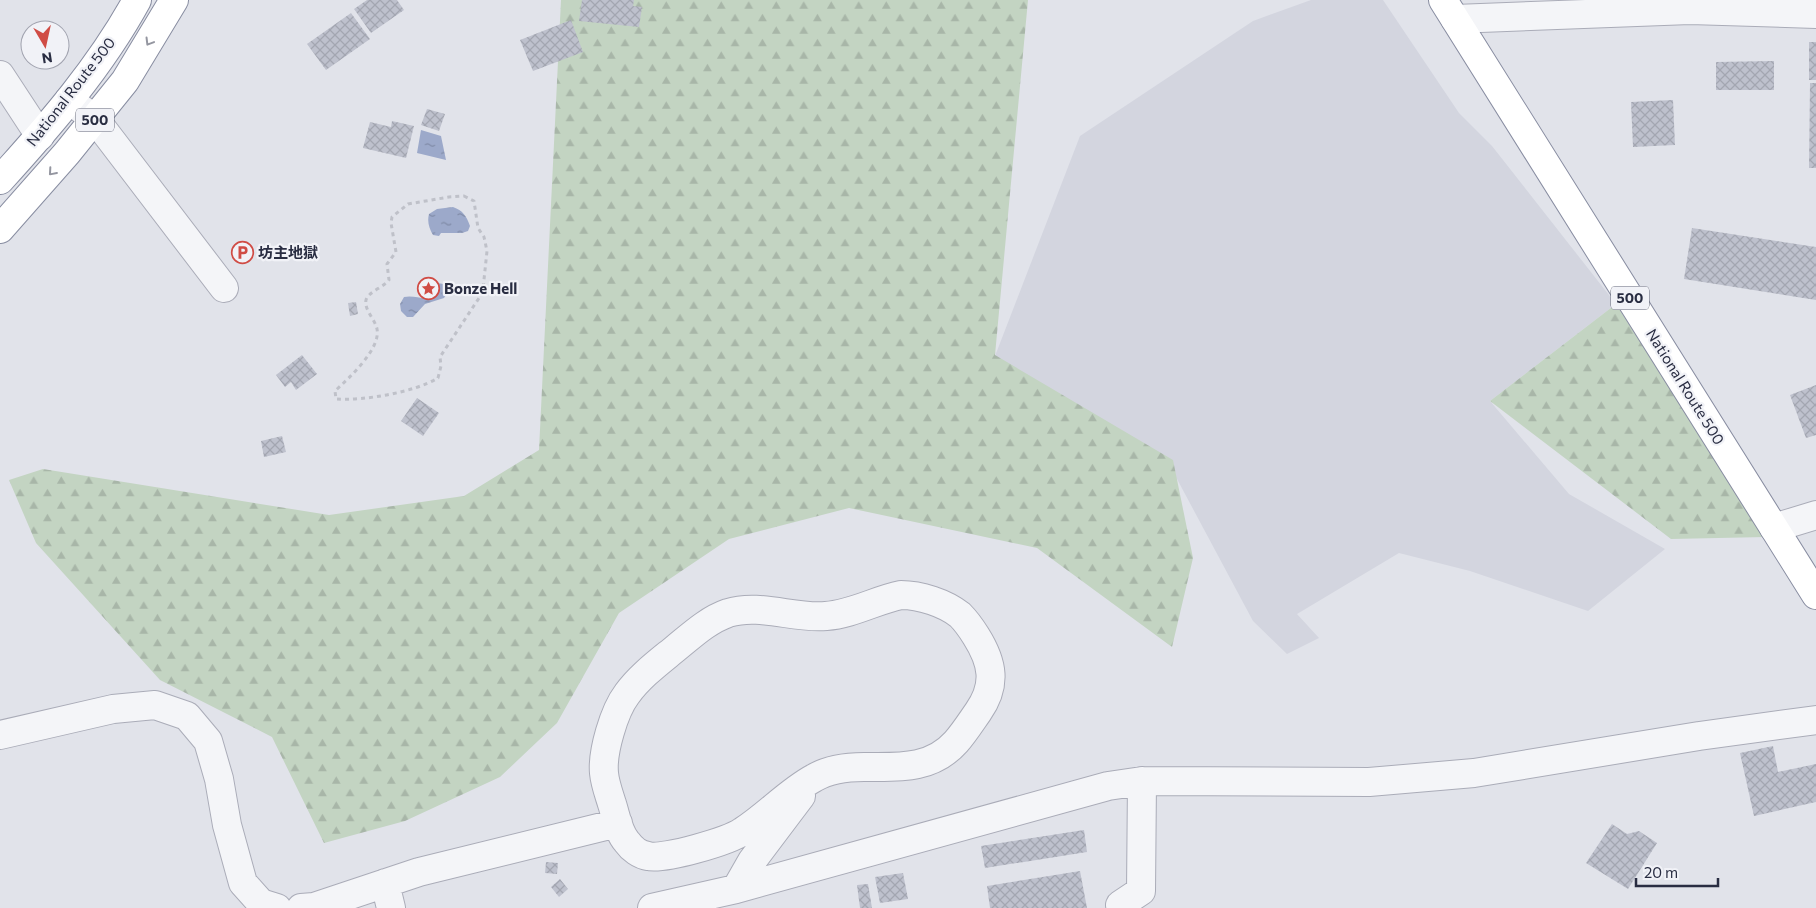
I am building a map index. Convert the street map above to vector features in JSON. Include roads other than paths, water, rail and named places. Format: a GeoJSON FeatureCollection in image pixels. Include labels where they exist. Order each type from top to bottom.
{"type":"FeatureCollection","features":[{"type":"Feature","properties":{"kind":"highway","name":"National Route 500"},"geometry":{"type":"LineString","coordinates":[[0,180],[40,136],[69,100],[108,46],[137,0]]}},
{"type":"Feature","properties":{"kind":"highway","name":"500"},"geometry":{"type":"LineString","coordinates":[[0,229],[38,187],[125,81],[174,0]]}},
{"type":"Feature","properties":{"kind":"highway","name":"National Route 500"},"geometry":{"type":"LineString","coordinates":[[1450,10],[1816,596]]}},
{"type":"Feature","properties":{"kind":"street"},"geometry":{"type":"LineString","coordinates":[[1450,10],[1690,10],[1816,14]]}},
{"type":"Feature","properties":{"kind":"street"},"geometry":{"type":"LineString","coordinates":[[0,75],[40,136]]}},
{"type":"Feature","properties":{"kind":"street"},"geometry":{"type":"LineString","coordinates":[[69,100],[95,119],[224,288]]}},
{"type":"Feature","properties":{"kind":"street"},"geometry":{"type":"LineString","coordinates":[[1774,528],[1816,515]]}},
{"type":"Feature","properties":{"kind":"street"},"geometry":{"type":"LineString","coordinates":[[901,595],[922,598],[948,608],[959,615],[968,623],[984,649],[991,668],[991,680],[986,700],[956,742],[947,751],[929,761],[911,766],[844,768],[815,777],[742,832],[723,841],[662,856],[649,857],[636,852],[627,843],[618,823],[606,785],[604,762],[614,723],[625,696],[642,677],[701,628],[727,613],[753,609],[812,616],[842,614],[901,595]]}},
{"type":"Feature","properties":{"kind":"street"},"geometry":{"type":"LineString","coordinates":[[0,735],[112,709],[155,705],[187,716],[208,741],[219,778],[234,852],[243,883],[260,903],[278,908]]}},
{"type":"Feature","properties":{"kind":"street"},"geometry":{"type":"LineString","coordinates":[[652,908],[736,889],[1108,786],[1142,781],[1369,782],[1455,774],[1816,720]]}},
{"type":"Feature","properties":{"kind":"street"},"geometry":{"type":"LineString","coordinates":[[736,889],[752,861],[815,777]]}},
{"type":"Feature","properties":{"kind":"street"},"geometry":{"type":"LineString","coordinates":[[1121,908],[1120,905],[1141,891],[1142,781]]}},
{"type":"Feature","properties":{"kind":"street"},"geometry":{"type":"LineString","coordinates":[[301,908],[388,895],[419,872],[618,823]]}},
{"type":"Feature","properties":{"kind":"water"},"geometry":{"type":"Polygon","coordinates":[[[421,130],[441,136],[446,160],[417,153],[421,130]]]}},
{"type":"Feature","properties":{"kind":"water"},"geometry":{"type":"Polygon","coordinates":[[[453,207],[466,216],[470,226],[468,231],[462,233],[441,233],[439,236],[433,235],[428,220],[429,214],[437,209],[453,207]]]}},
{"type":"Feature","properties":{"kind":"water"},"geometry":{"type":"Polygon","coordinates":[[[437,283],[444,284],[449,291],[444,298],[425,304],[413,317],[407,317],[401,311],[400,304],[404,297],[429,298],[437,283]]]}},
{"type":"Feature","properties":{"kind":"place","name":"坊主地獄"},"geometry":{"type":"Point","coordinates":[242,253]}},
{"type":"Feature","properties":{"kind":"place","name":"Bonze Hell"},"geometry":{"type":"Point","coordinates":[428,289]}}]}
